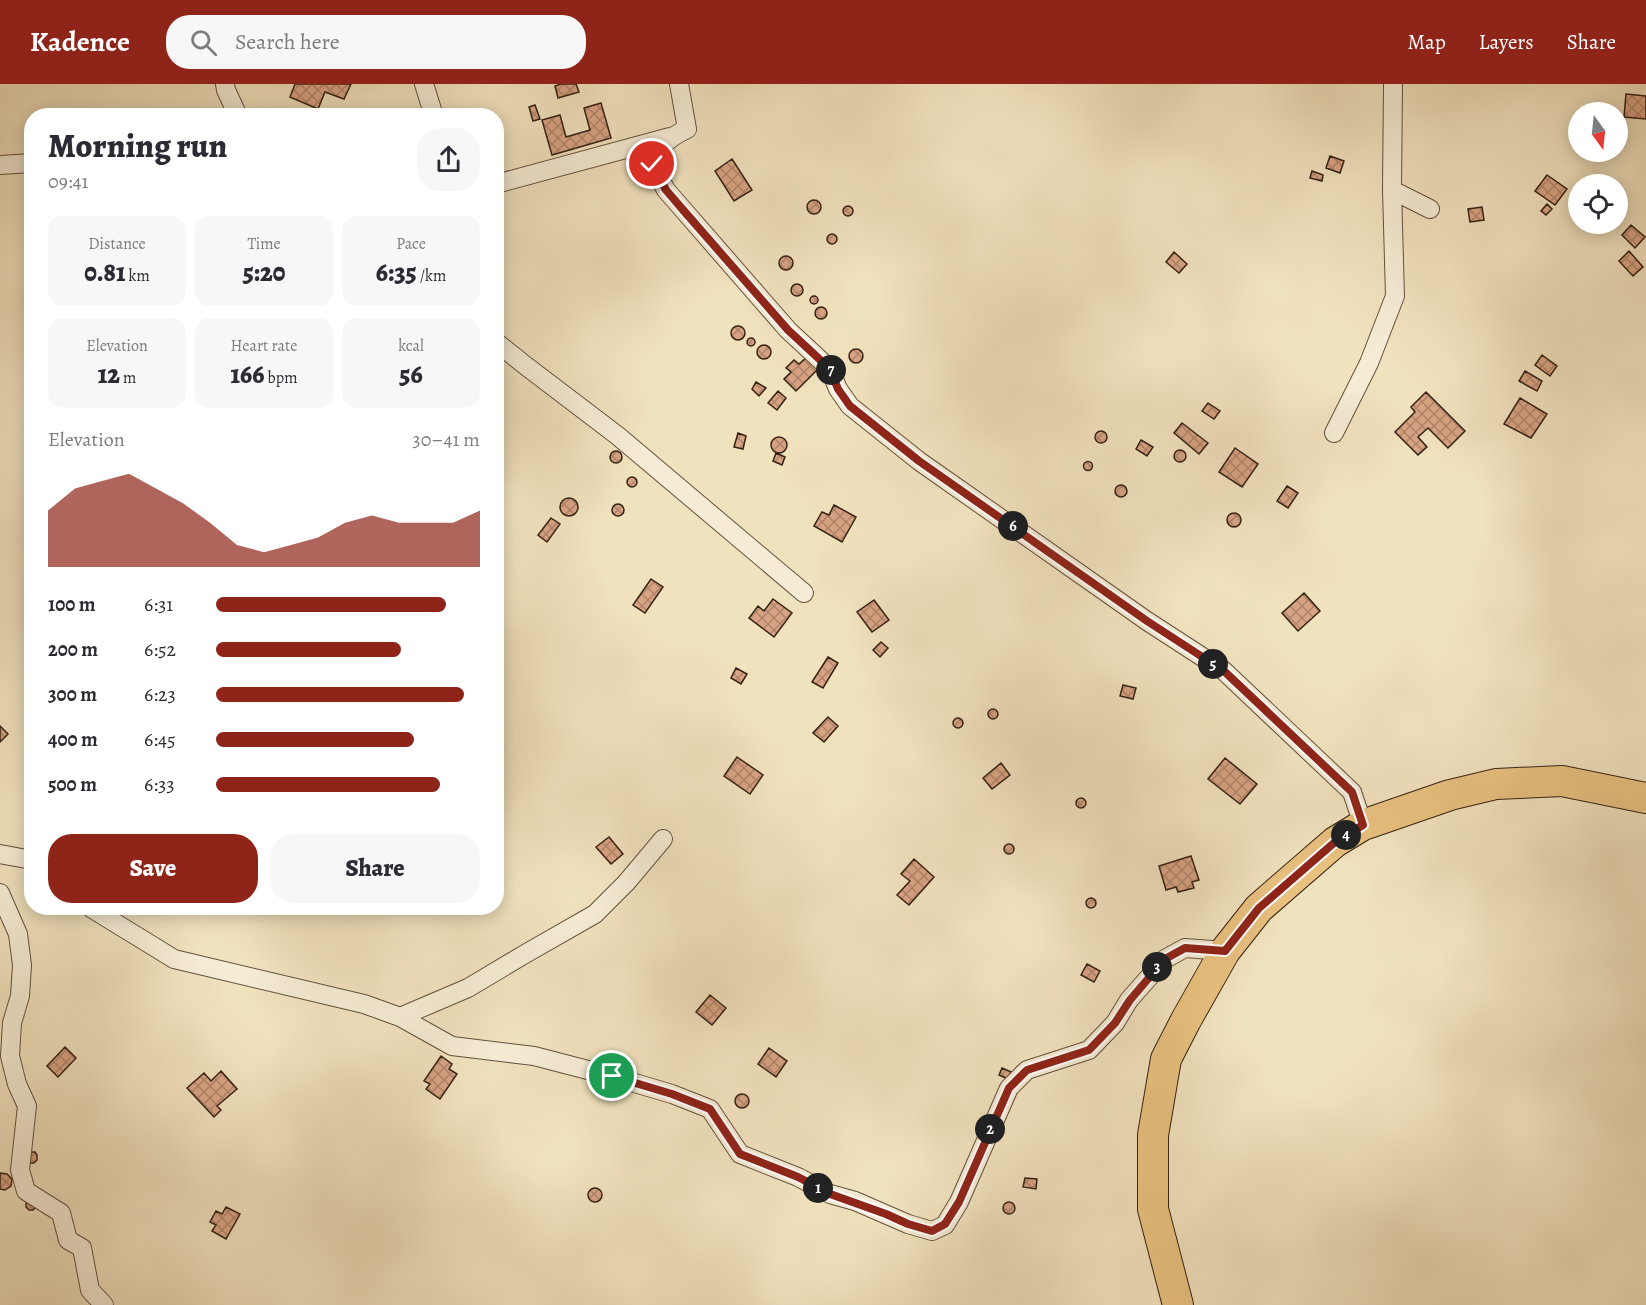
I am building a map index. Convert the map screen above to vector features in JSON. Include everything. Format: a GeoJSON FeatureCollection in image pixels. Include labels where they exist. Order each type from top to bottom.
{"type":"FeatureCollection","features":[{"type":"Feature","properties":{"kind":"main road"},"geometry":{"type":"LineString","coordinates":[[1178,1305],[1153,1209],[1153,1135],[1166,1059],[1225,951],[1259,908],[1335,842],[1363,825],[1450,795],[1496,784],[1562,781],[1646,798]]}},
{"type":"Feature","properties":{"kind":"street"},"geometry":{"type":"LineString","coordinates":[[225,84],[234,108]]}},
{"type":"Feature","properties":{"kind":"street"},"geometry":{"type":"LineString","coordinates":[[424,84],[432,108]]}},
{"type":"Feature","properties":{"kind":"street"},"geometry":{"type":"LineString","coordinates":[[504,182],[672,136],[687,129],[679,84]]}},
{"type":"Feature","properties":{"kind":"street"},"geometry":{"type":"LineString","coordinates":[[1334,433],[1374,366],[1395,296],[1392,190],[1393,84]]}},
{"type":"Feature","properties":{"kind":"street"},"geometry":{"type":"LineString","coordinates":[[672,136],[659,149],[652,164],[666,190],[788,330],[830,369],[838,389],[850,406],[919,461],[1147,621],[1224,671],[1352,792],[1363,825]]}},
{"type":"Feature","properties":{"kind":"street"},"geometry":{"type":"LineString","coordinates":[[0,165],[24,164]]}},
{"type":"Feature","properties":{"kind":"street"},"geometry":{"type":"LineString","coordinates":[[1392,190],[1430,209]]}},
{"type":"Feature","properties":{"kind":"street"},"geometry":{"type":"LineString","coordinates":[[504,348],[618,436],[804,592]]}},
{"type":"Feature","properties":{"kind":"street"},"geometry":{"type":"LineString","coordinates":[[400,1017],[468,988],[595,914],[626,883],[663,839]]}},
{"type":"Feature","properties":{"kind":"street"},"geometry":{"type":"LineString","coordinates":[[0,854],[24,859]]}},
{"type":"Feature","properties":{"kind":"street"},"geometry":{"type":"LineString","coordinates":[[0,893],[18,934],[22,965],[20,996],[12,1023],[10,1056],[17,1084],[27,1106],[20,1170],[27,1191],[61,1214],[68,1240],[82,1248],[90,1290],[104,1305]]}},
{"type":"Feature","properties":{"kind":"street"},"geometry":{"type":"LineString","coordinates":[[102,915],[174,959],[363,1004],[400,1017],[452,1046],[534,1056],[662,1090],[710,1109],[740,1154],[798,1177],[830,1194],[932,1231],[945,1224],[959,1202],[1009,1088],[1027,1070],[1089,1050],[1115,1023],[1136,992],[1165,959],[1185,948],[1225,951]]}},
{"type":"Feature","properties":{"kind":"building"},"geometry":{"type":"Polygon","coordinates":[[[295,84],[351,84],[344,99],[325,92],[318,108],[290,97],[295,84]]]}},
{"type":"Feature","properties":{"kind":"building"},"geometry":{"type":"Polygon","coordinates":[[[576,84],[579,92],[558,98],[555,86],[576,84]]]}},
{"type":"Feature","properties":{"kind":"building"},"geometry":{"type":"Polygon","coordinates":[[[1626,94],[1646,96],[1646,119],[1628,117],[1628,102],[1625,102],[1626,94]]]}},
{"type":"Feature","properties":{"kind":"building"},"geometry":{"type":"Polygon","coordinates":[[[601,103],[611,138],[552,155],[542,120],[560,115],[566,137],[590,130],[584,108],[601,103]]]}},
{"type":"Feature","properties":{"kind":"building"},"geometry":{"type":"Polygon","coordinates":[[[535,105],[540,119],[533,121],[529,107],[535,105]]]}},
{"type":"Feature","properties":{"kind":"building"},"geometry":{"type":"Polygon","coordinates":[[[1330,156],[1344,161],[1340,173],[1326,168],[1330,156]]]}},
{"type":"Feature","properties":{"kind":"building"},"geometry":{"type":"Polygon","coordinates":[[[732,159],[752,190],[734,201],[715,171],[732,159]]]}},
{"type":"Feature","properties":{"kind":"building"},"geometry":{"type":"Polygon","coordinates":[[[1312,171],[1323,175],[1322,181],[1310,178],[1312,171]]]}},
{"type":"Feature","properties":{"kind":"building"},"geometry":{"type":"Polygon","coordinates":[[[1547,175],[1567,189],[1555,205],[1535,191],[1547,175]]]}},
{"type":"Feature","properties":{"kind":"building"},"geometry":{"type":"Polygon","coordinates":[[[814,200],[819,202],[821,207],[819,212],[814,214],[809,212],[807,207],[809,202],[814,200]]]}},
{"type":"Feature","properties":{"kind":"building"},"geometry":{"type":"Polygon","coordinates":[[[1547,204],[1552,209],[1546,215],[1541,211],[1547,204]]]}},
{"type":"Feature","properties":{"kind":"building"},"geometry":{"type":"Polygon","coordinates":[[[848,206],[852,207],[852,215],[848,216],[844,215],[843,211],[844,207],[848,206]]]}},
{"type":"Feature","properties":{"kind":"building"},"geometry":{"type":"Polygon","coordinates":[[[1482,207],[1484,220],[1470,222],[1468,209],[1482,207]]]}},
{"type":"Feature","properties":{"kind":"building"},"geometry":{"type":"Polygon","coordinates":[[[1631,225],[1645,237],[1635,248],[1622,235],[1628,234],[1631,225]]]}},
{"type":"Feature","properties":{"kind":"building"},"geometry":{"type":"Polygon","coordinates":[[[832,234],[836,235],[836,243],[832,244],[828,243],[827,239],[828,235],[832,234]]]}},
{"type":"Feature","properties":{"kind":"building"},"geometry":{"type":"Polygon","coordinates":[[[1629,251],[1643,267],[1633,276],[1619,261],[1629,251]]]}},
{"type":"Feature","properties":{"kind":"building"},"geometry":{"type":"Polygon","coordinates":[[[1174,252],[1187,264],[1179,273],[1166,262],[1174,252]]]}},
{"type":"Feature","properties":{"kind":"building"},"geometry":{"type":"Polygon","coordinates":[[[786,256],[791,258],[793,263],[791,268],[786,270],[781,268],[779,263],[781,258],[786,256]]]}},
{"type":"Feature","properties":{"kind":"building"},"geometry":{"type":"Polygon","coordinates":[[[799,284],[803,290],[799,296],[795,296],[791,288],[799,284]]]}},
{"type":"Feature","properties":{"kind":"building"},"geometry":{"type":"Polygon","coordinates":[[[814,296],[818,300],[814,304],[810,300],[814,296]]]}},
{"type":"Feature","properties":{"kind":"building"},"geometry":{"type":"Polygon","coordinates":[[[823,307],[827,313],[823,319],[819,319],[815,311],[823,307]]]}},
{"type":"Feature","properties":{"kind":"building"},"geometry":{"type":"Polygon","coordinates":[[[738,326],[743,328],[745,333],[743,338],[738,340],[733,338],[731,333],[733,328],[738,326]]]}},
{"type":"Feature","properties":{"kind":"building"},"geometry":{"type":"Polygon","coordinates":[[[751,338],[755,342],[751,346],[747,342],[751,338]]]}},
{"type":"Feature","properties":{"kind":"building"},"geometry":{"type":"Polygon","coordinates":[[[764,345],[769,347],[771,352],[769,357],[764,359],[759,357],[757,352],[759,347],[764,345]]]}},
{"type":"Feature","properties":{"kind":"building"},"geometry":{"type":"Polygon","coordinates":[[[856,349],[861,351],[863,356],[861,361],[856,363],[851,361],[849,356],[851,351],[856,349]]]}},
{"type":"Feature","properties":{"kind":"building"},"geometry":{"type":"Polygon","coordinates":[[[1542,355],[1557,366],[1550,376],[1535,365],[1542,355]]]}},
{"type":"Feature","properties":{"kind":"building"},"geometry":{"type":"Polygon","coordinates":[[[807,357],[819,368],[796,391],[784,379],[791,372],[786,368],[794,360],[799,364],[807,357]]]}},
{"type":"Feature","properties":{"kind":"building"},"geometry":{"type":"Polygon","coordinates":[[[1525,371],[1542,381],[1537,391],[1519,381],[1525,371]]]}},
{"type":"Feature","properties":{"kind":"building"},"geometry":{"type":"Polygon","coordinates":[[[756,382],[766,388],[759,396],[752,389],[756,382]]]}},
{"type":"Feature","properties":{"kind":"building"},"geometry":{"type":"Polygon","coordinates":[[[778,391],[786,398],[777,410],[768,403],[778,391]]]}},
{"type":"Feature","properties":{"kind":"building"},"geometry":{"type":"Polygon","coordinates":[[[1426,392],[1465,431],[1448,448],[1428,428],[1418,437],[1427,447],[1418,455],[1395,432],[1415,412],[1411,407],[1426,392]]]}},
{"type":"Feature","properties":{"kind":"building"},"geometry":{"type":"Polygon","coordinates":[[[1520,398],[1547,414],[1531,438],[1504,424],[1520,398]]]}},
{"type":"Feature","properties":{"kind":"building"},"geometry":{"type":"Polygon","coordinates":[[[1208,403],[1220,411],[1214,419],[1202,411],[1208,403]]]}},
{"type":"Feature","properties":{"kind":"building"},"geometry":{"type":"Polygon","coordinates":[[[1182,423],[1208,443],[1199,454],[1174,433],[1182,423]]]}},
{"type":"Feature","properties":{"kind":"building"},"geometry":{"type":"Polygon","coordinates":[[[1103,431],[1106,432],[1106,442],[1099,443],[1096,442],[1095,435],[1096,432],[1103,431]]]}},
{"type":"Feature","properties":{"kind":"building"},"geometry":{"type":"Polygon","coordinates":[[[738,433],[746,436],[743,449],[734,447],[738,433]]]}},
{"type":"Feature","properties":{"kind":"building"},"geometry":{"type":"Polygon","coordinates":[[[779,437],[785,439],[787,445],[785,451],[779,453],[773,451],[771,445],[773,439],[779,437]]]}},
{"type":"Feature","properties":{"kind":"building"},"geometry":{"type":"Polygon","coordinates":[[[1141,440],[1153,447],[1147,456],[1136,449],[1141,440]]]}},
{"type":"Feature","properties":{"kind":"building"},"geometry":{"type":"Polygon","coordinates":[[[1235,448],[1258,464],[1242,487],[1219,472],[1235,448]]]}},
{"type":"Feature","properties":{"kind":"building"},"geometry":{"type":"Polygon","coordinates":[[[1182,450],[1185,451],[1185,461],[1178,462],[1175,461],[1174,454],[1175,451],[1182,450]]]}},
{"type":"Feature","properties":{"kind":"building"},"geometry":{"type":"Polygon","coordinates":[[[616,451],[622,457],[616,463],[610,457],[616,451]]]}},
{"type":"Feature","properties":{"kind":"building"},"geometry":{"type":"Polygon","coordinates":[[[776,453],[785,457],[782,465],[773,461],[776,453]]]}},
{"type":"Feature","properties":{"kind":"building"},"geometry":{"type":"Polygon","coordinates":[[[1088,461],[1093,466],[1088,471],[1083,466],[1088,461]]]}},
{"type":"Feature","properties":{"kind":"building"},"geometry":{"type":"Polygon","coordinates":[[[632,477],[636,478],[636,486],[632,487],[628,486],[627,482],[628,478],[632,477]]]}},
{"type":"Feature","properties":{"kind":"building"},"geometry":{"type":"Polygon","coordinates":[[[1121,485],[1127,491],[1121,497],[1115,491],[1121,485]]]}},
{"type":"Feature","properties":{"kind":"building"},"geometry":{"type":"Polygon","coordinates":[[[1287,486],[1298,493],[1288,508],[1277,501],[1287,486]]]}},
{"type":"Feature","properties":{"kind":"building"},"geometry":{"type":"Polygon","coordinates":[[[569,498],[575,501],[578,507],[575,513],[569,516],[563,513],[560,507],[563,501],[569,498]]]}},
{"type":"Feature","properties":{"kind":"building"},"geometry":{"type":"Polygon","coordinates":[[[620,504],[623,505],[623,515],[616,516],[613,515],[612,508],[613,505],[620,504]]]}},
{"type":"Feature","properties":{"kind":"building"},"geometry":{"type":"Polygon","coordinates":[[[834,505],[856,517],[842,542],[814,526],[822,512],[829,515],[834,505]]]}},
{"type":"Feature","properties":{"kind":"building"},"geometry":{"type":"Polygon","coordinates":[[[1231,513],[1237,513],[1241,520],[1237,527],[1231,527],[1227,523],[1227,517],[1231,513]]]}},
{"type":"Feature","properties":{"kind":"building"},"geometry":{"type":"Polygon","coordinates":[[[551,518],[560,524],[547,542],[538,535],[551,518]]]}},
{"type":"Feature","properties":{"kind":"building"},"geometry":{"type":"Polygon","coordinates":[[[651,579],[663,587],[645,613],[633,605],[651,579]]]}},
{"type":"Feature","properties":{"kind":"building"},"geometry":{"type":"Polygon","coordinates":[[[1304,593],[1320,611],[1298,631],[1282,613],[1304,593]]]}},
{"type":"Feature","properties":{"kind":"building"},"geometry":{"type":"Polygon","coordinates":[[[773,599],[792,613],[774,637],[749,618],[758,606],[764,611],[773,599]]]}},
{"type":"Feature","properties":{"kind":"building"},"geometry":{"type":"Polygon","coordinates":[[[874,600],[889,620],[872,632],[857,612],[874,600]]]}},
{"type":"Feature","properties":{"kind":"building"},"geometry":{"type":"Polygon","coordinates":[[[881,642],[888,648],[880,657],[873,650],[881,642]]]}},
{"type":"Feature","properties":{"kind":"building"},"geometry":{"type":"Polygon","coordinates":[[[828,657],[838,663],[823,688],[812,682],[828,657]]]}},
{"type":"Feature","properties":{"kind":"building"},"geometry":{"type":"Polygon","coordinates":[[[736,668],[747,674],[741,684],[731,678],[736,668]]]}},
{"type":"Feature","properties":{"kind":"building"},"geometry":{"type":"Polygon","coordinates":[[[1123,685],[1136,688],[1133,699],[1120,696],[1123,685]]]}},
{"type":"Feature","properties":{"kind":"building"},"geometry":{"type":"Polygon","coordinates":[[[993,709],[997,710],[997,718],[993,719],[989,718],[988,714],[989,710],[993,709]]]}},
{"type":"Feature","properties":{"kind":"building"},"geometry":{"type":"Polygon","coordinates":[[[828,717],[838,726],[824,742],[813,733],[828,717]]]}},
{"type":"Feature","properties":{"kind":"building"},"geometry":{"type":"Polygon","coordinates":[[[958,718],[962,719],[962,727],[958,728],[954,727],[953,723],[954,719],[958,718]]]}},
{"type":"Feature","properties":{"kind":"building"},"geometry":{"type":"Polygon","coordinates":[[[0,726],[8,734],[0,742],[0,726]]]}},
{"type":"Feature","properties":{"kind":"building"},"geometry":{"type":"Polygon","coordinates":[[[737,757],[763,775],[750,794],[724,776],[737,757]]]}},
{"type":"Feature","properties":{"kind":"building"},"geometry":{"type":"Polygon","coordinates":[[[1225,758],[1257,784],[1240,804],[1208,779],[1225,758]]]}},
{"type":"Feature","properties":{"kind":"building"},"geometry":{"type":"Polygon","coordinates":[[[1001,763],[1010,775],[992,789],[983,778],[1001,763]]]}},
{"type":"Feature","properties":{"kind":"building"},"geometry":{"type":"Polygon","coordinates":[[[1081,798],[1085,799],[1085,807],[1081,808],[1077,807],[1076,803],[1077,799],[1081,798]]]}},
{"type":"Feature","properties":{"kind":"building"},"geometry":{"type":"Polygon","coordinates":[[[609,837],[623,854],[611,864],[596,847],[609,837]]]}},
{"type":"Feature","properties":{"kind":"building"},"geometry":{"type":"Polygon","coordinates":[[[1009,844],[1013,845],[1013,853],[1009,854],[1005,853],[1004,849],[1005,845],[1009,844]]]}},
{"type":"Feature","properties":{"kind":"building"},"geometry":{"type":"Polygon","coordinates":[[[1191,856],[1199,880],[1192,882],[1194,888],[1178,892],[1176,887],[1166,890],[1159,866],[1191,856]]]}},
{"type":"Feature","properties":{"kind":"building"},"geometry":{"type":"Polygon","coordinates":[[[914,859],[934,877],[909,905],[897,895],[910,881],[901,874],[914,859]]]}},
{"type":"Feature","properties":{"kind":"building"},"geometry":{"type":"Polygon","coordinates":[[[1091,898],[1095,899],[1095,907],[1091,908],[1087,907],[1086,903],[1087,899],[1091,898]]]}},
{"type":"Feature","properties":{"kind":"building"},"geometry":{"type":"Polygon","coordinates":[[[1087,964],[1100,971],[1094,982],[1081,975],[1087,964]]]}},
{"type":"Feature","properties":{"kind":"building"},"geometry":{"type":"Polygon","coordinates":[[[710,995],[726,1008],[712,1025],[696,1012],[710,995]]]}},
{"type":"Feature","properties":{"kind":"building"},"geometry":{"type":"Polygon","coordinates":[[[65,1047],[76,1058],[58,1077],[47,1066],[65,1047]]]}},
{"type":"Feature","properties":{"kind":"building"},"geometry":{"type":"Polygon","coordinates":[[[769,1048],[787,1061],[776,1077],[758,1064],[769,1048]]]}},
{"type":"Feature","properties":{"kind":"building"},"geometry":{"type":"Polygon","coordinates":[[[441,1056],[452,1064],[449,1069],[457,1074],[440,1099],[426,1089],[430,1084],[424,1081],[441,1056]]]}},
{"type":"Feature","properties":{"kind":"building"},"geometry":{"type":"Polygon","coordinates":[[[1002,1068],[1011,1072],[1008,1079],[999,1075],[1002,1068]]]}},
{"type":"Feature","properties":{"kind":"building"},"geometry":{"type":"Polygon","coordinates":[[[221,1071],[237,1089],[217,1106],[221,1110],[214,1117],[187,1088],[204,1073],[211,1081],[221,1071]]]}},
{"type":"Feature","properties":{"kind":"building"},"geometry":{"type":"Polygon","coordinates":[[[742,1094],[747,1096],[749,1101],[747,1106],[742,1108],[737,1106],[735,1101],[737,1096],[742,1094]]]}},
{"type":"Feature","properties":{"kind":"building"},"geometry":{"type":"Polygon","coordinates":[[[30,1152],[35,1152],[37,1155],[34,1163],[30,1163],[30,1152]]]}},
{"type":"Feature","properties":{"kind":"building"},"geometry":{"type":"Polygon","coordinates":[[[0,1173],[7,1174],[12,1179],[11,1186],[5,1190],[0,1189],[0,1173]]]}},
{"type":"Feature","properties":{"kind":"building"},"geometry":{"type":"Polygon","coordinates":[[[1025,1178],[1037,1179],[1036,1189],[1023,1187],[1025,1178]]]}},
{"type":"Feature","properties":{"kind":"building"},"geometry":{"type":"Polygon","coordinates":[[[592,1188],[598,1188],[602,1195],[598,1202],[592,1202],[588,1198],[588,1192],[592,1188]]]}},
{"type":"Feature","properties":{"kind":"building"},"geometry":{"type":"Polygon","coordinates":[[[29,1200],[36,1207],[33,1210],[26,1207],[29,1200]]]}},
{"type":"Feature","properties":{"kind":"building"},"geometry":{"type":"Polygon","coordinates":[[[1009,1202],[1015,1208],[1009,1214],[1003,1208],[1009,1202]]]}},
{"type":"Feature","properties":{"kind":"building"},"geometry":{"type":"Polygon","coordinates":[[[226,1207],[240,1214],[226,1239],[212,1231],[216,1225],[210,1222],[216,1211],[222,1214],[226,1207]]]}},
{"type":"Feature","properties":{"kind":"route"},"geometry":{"type":"LineString","coordinates":[[612,1076],[672,1094],[710,1109],[740,1154],[798,1177],[830,1194],[855,1201],[908,1224],[932,1231],[945,1224],[959,1202],[1009,1088],[1027,1070],[1089,1050],[1115,1023],[1130,1000],[1165,959],[1185,948],[1225,951],[1259,908],[1335,842],[1363,825],[1352,792],[1224,671],[1147,621],[919,461],[850,406],[838,389],[830,369],[788,330],[684,211],[666,190],[652,164]]}}]}
